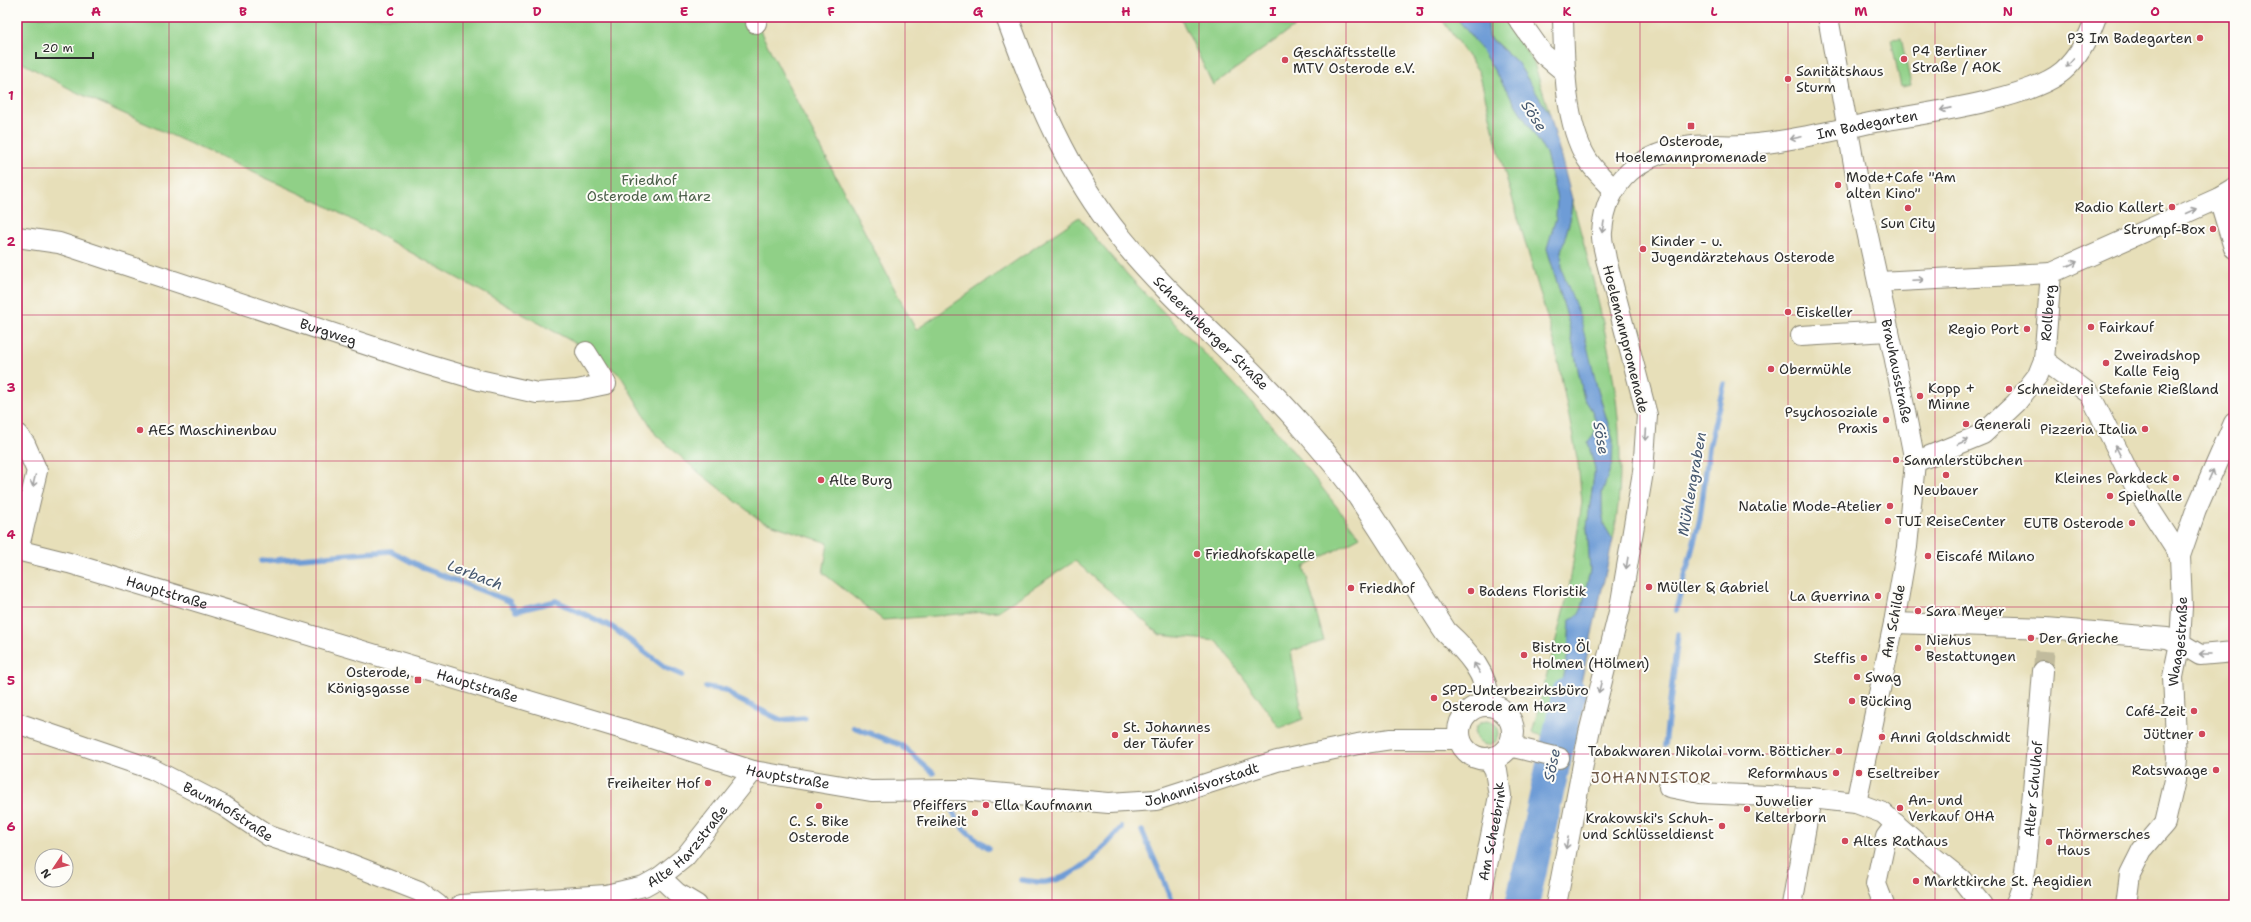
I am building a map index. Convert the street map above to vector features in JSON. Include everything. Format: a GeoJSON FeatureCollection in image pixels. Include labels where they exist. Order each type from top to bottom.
{"type":"FeatureCollection","features":[{"type":"Feature","properties":{"kind":"main road","name":"Scheerenberger Straße"},"geometry":{"type":"LineString","coordinates":[[1007,17],[1046,117],[1083,186],[1120,237],[1171,294],[1252,371],[1300,425],[1355,492],[1446,632],[1462,647],[1478,668],[1488,690],[1482,705]]}},
{"type":"Feature","properties":{"kind":"main road"},"geometry":{"type":"LineString","coordinates":[[1482,705],[1505,712],[1510,720],[1519,749],[1490,759],[1482,759],[1468,753],[1460,739],[1458,729],[1461,720],[1467,712],[1482,705]]}},
{"type":"Feature","properties":{"kind":"main road","name":"Am Scheebrink"},"geometry":{"type":"LineString","coordinates":[[1478,905],[1500,796],[1496,770],[1490,759]]}},
{"type":"Feature","properties":{"kind":"street"},"geometry":{"type":"LineString","coordinates":[[1517,17],[1543,54],[1566,73]]}},
{"type":"Feature","properties":{"kind":"street"},"geometry":{"type":"LineString","coordinates":[[1563,17],[1566,73],[1572,118],[1587,159],[1613,189]]}},
{"type":"Feature","properties":{"kind":"street","name":"Brauhausstraße"},"geometry":{"type":"LineString","coordinates":[[1828,17],[1861,204],[1879,282],[1915,462]]}},
{"type":"Feature","properties":{"kind":"street","name":"Im Badegarten"},"geometry":{"type":"LineString","coordinates":[[1613,189],[1629,172],[1643,162],[1675,149],[1695,146],[1756,144],[1848,128],[1982,102],[2040,85],[2062,72],[2080,52],[2096,17]]}},
{"type":"Feature","properties":{"kind":"street","name":"Hoelemannpromenade"},"geometry":{"type":"LineString","coordinates":[[1556,905],[1582,765],[1620,608],[1643,472],[1647,415],[1606,260],[1602,233],[1613,189]]}},
{"type":"Feature","properties":{"kind":"street"},"geometry":{"type":"LineString","coordinates":[[2227,193],[2234,248]]}},
{"type":"Feature","properties":{"kind":"street","name":"Rollberg"},"geometry":{"type":"LineString","coordinates":[[1915,462],[1983,434],[2016,403],[2038,375],[2044,360],[2051,273],[2227,193]]}},
{"type":"Feature","properties":{"kind":"street","name":"Burgweg"},"geometry":{"type":"LineString","coordinates":[[17,237],[59,243],[425,364],[537,393],[577,390],[606,384],[586,352]]}},
{"type":"Feature","properties":{"kind":"street"},"geometry":{"type":"LineString","coordinates":[[1879,282],[2051,273]]}},
{"type":"Feature","properties":{"kind":"street"},"geometry":{"type":"LineString","coordinates":[[1801,336],[1888,331]]}},
{"type":"Feature","properties":{"kind":"street"},"geometry":{"type":"LineString","coordinates":[[2044,360],[2090,394],[2136,486],[2180,556]]}},
{"type":"Feature","properties":{"kind":"street","name":"Waagestraße"},"geometry":{"type":"LineString","coordinates":[[2126,905],[2130,874],[2142,850],[2165,823],[2173,794],[2177,758],[2173,676],[2180,643],[2182,607],[2180,556],[2196,510],[2234,423]]}},
{"type":"Feature","properties":{"kind":"street"},"geometry":{"type":"LineString","coordinates":[[17,434],[25,444],[37,471],[18,550]]}},
{"type":"Feature","properties":{"kind":"street","name":"Am Schilde"},"geometry":{"type":"LineString","coordinates":[[1856,802],[1894,623],[1907,547],[1915,462]]}},
{"type":"Feature","properties":{"kind":"street","name":"Hauptstraße"},"geometry":{"type":"LineString","coordinates":[[18,550],[69,563],[423,668],[636,733],[753,771],[871,791],[942,791]]}},
{"type":"Feature","properties":{"kind":"street"},"geometry":{"type":"LineString","coordinates":[[1894,623],[1934,624],[2045,636],[2167,638],[2180,643],[2200,655],[2234,652]]}},
{"type":"Feature","properties":{"kind":"street","name":"Alter Schulhof"},"geometry":{"type":"LineString","coordinates":[[2015,905],[2022,891],[2026,862],[2036,769],[2043,671]]}},
{"type":"Feature","properties":{"kind":"street","name":"Baumhofstraße"},"geometry":{"type":"LineString","coordinates":[[17,723],[152,769],[224,806],[270,836],[340,860],[419,891],[438,905]]}},
{"type":"Feature","properties":{"kind":"street","name":"Hoelemannpromenade"},"geometry":{"type":"LineString","coordinates":[[1559,758],[1572,752],[1589,733]]}},
{"type":"Feature","properties":{"kind":"street","name":"Johannisvorstadt"},"geometry":{"type":"LineString","coordinates":[[942,791],[961,790],[1109,803],[1156,800],[1277,761],[1351,745],[1391,739],[1460,739]]}},
{"type":"Feature","properties":{"kind":"street"},"geometry":{"type":"LineString","coordinates":[[1519,749],[1559,758],[1566,772],[1574,804]]}},
{"type":"Feature","properties":{"kind":"street","name":"Alte Harzstraße"},"geometry":{"type":"LineString","coordinates":[[461,905],[606,895],[627,891],[660,877],[685,857],[753,771]]}},
{"type":"Feature","properties":{"kind":"street"},"geometry":{"type":"LineString","coordinates":[[1669,787],[1721,795],[1812,798],[1856,802],[1883,814],[1896,824],[1961,878],[1982,905]]}},
{"type":"Feature","properties":{"kind":"street"},"geometry":{"type":"LineString","coordinates":[[1792,905],[1812,798]]}},
{"type":"Feature","properties":{"kind":"street"},"geometry":{"type":"LineString","coordinates":[[1884,905],[1876,884],[1886,837],[1896,824]]}},
{"type":"Feature","properties":{"kind":"street"},"geometry":{"type":"LineString","coordinates":[[660,877],[676,893],[697,905]]}},
{"type":"Feature","properties":{"kind":"green space","name":"Friedhof Osterode am Harz"},"geometry":{"type":"Polygon","coordinates":[[[17,17],[749,17],[756,23],[916,330],[1079,217],[1116,262],[1254,405],[1316,480],[1360,537],[1304,567],[1324,641],[1291,651],[1303,719],[1280,728],[1217,641],[1160,635],[1075,561],[998,611],[883,620],[823,573],[828,543],[761,521],[697,471],[656,435],[621,376],[595,354],[323,204],[74,91],[17,60],[17,17]]]}},
{"type":"Feature","properties":{"kind":"green space"},"geometry":{"type":"Polygon","coordinates":[[[1180,17],[1308,17],[1213,85],[1180,17]]]}},
{"type":"Feature","properties":{"kind":"green space"},"geometry":{"type":"Polygon","coordinates":[[[1440,17],[1456,17],[1479,46],[1546,153],[1557,199],[1556,218],[1547,249],[1568,320],[1584,399],[1594,415],[1596,426],[1595,432],[1588,442],[1595,468],[1587,527],[1590,570],[1582,608],[1577,616],[1570,619],[1568,654],[1549,737],[1532,733],[1569,589],[1582,502],[1578,463],[1554,341],[1500,156],[1479,72],[1440,17]]]}},
{"type":"Feature","properties":{"kind":"green space"},"geometry":{"type":"Polygon","coordinates":[[[1487,17],[1504,17],[1534,63],[1550,115],[1517,62],[1489,36],[1487,17]]]}},
{"type":"Feature","properties":{"kind":"green space"},"geometry":{"type":"Polygon","coordinates":[[[1901,38],[1911,85],[1901,87],[1891,39],[1901,38]]]}},
{"type":"Feature","properties":{"kind":"green space"},"geometry":{"type":"Polygon","coordinates":[[[1572,199],[1604,325],[1612,368],[1620,454],[1619,497],[1613,540],[1604,525],[1602,493],[1612,463],[1613,440],[1562,271],[1561,251],[1570,220],[1572,199]]]}},
{"type":"Feature","properties":{"kind":"green space"},"geometry":{"type":"Polygon","coordinates":[[[1482,721],[1492,721],[1499,728],[1499,738],[1492,745],[1482,745],[1475,738],[1475,728],[1482,721]]]}},
{"type":"Feature","properties":{"kind":"water"},"geometry":{"type":"Polygon","coordinates":[[[1456,17],[1487,17],[1489,37],[1517,62],[1550,115],[1572,199],[1570,220],[1561,251],[1562,271],[1580,317],[1598,391],[1613,440],[1612,463],[1602,493],[1602,512],[1604,525],[1613,540],[1573,718],[1570,718],[1564,738],[1560,740],[1549,737],[1568,654],[1570,619],[1577,616],[1582,608],[1590,570],[1587,527],[1595,468],[1588,442],[1595,432],[1596,427],[1594,415],[1584,399],[1568,320],[1547,248],[1556,218],[1557,199],[1546,153],[1479,46],[1456,17]]]}},
{"type":"Feature","properties":{"kind":"waterway","name":"Mühlengraben"},"geometry":{"type":"LineString","coordinates":[[1676,610],[1700,519],[1709,447],[1724,384]]}},
{"type":"Feature","properties":{"kind":"waterway","name":"Lerbach"},"geometry":{"type":"LineString","coordinates":[[261,561],[391,551],[423,568],[509,601],[516,611],[556,601],[612,627],[666,668],[682,675]]}},
{"type":"Feature","properties":{"kind":"waterway","name":"Mühlengraben"},"geometry":{"type":"LineString","coordinates":[[1665,745],[1678,634]]}},
{"type":"Feature","properties":{"kind":"waterway","name":"Lerbach"},"geometry":{"type":"LineString","coordinates":[[706,687],[726,690],[735,698],[781,720],[804,718]]}},
{"type":"Feature","properties":{"kind":"waterway","name":"Söse"},"geometry":{"type":"LineString","coordinates":[[1522,905],[1569,693]]}},
{"type":"Feature","properties":{"kind":"waterway","name":"Lerbach"},"geometry":{"type":"LineString","coordinates":[[853,727],[901,745],[933,773]]}},
{"type":"Feature","properties":{"kind":"waterway","name":"Lerbach"},"geometry":{"type":"LineString","coordinates":[[950,805],[953,813],[965,830],[989,848]]}},
{"type":"Feature","properties":{"kind":"waterway","name":"Lerbach"},"geometry":{"type":"LineString","coordinates":[[1021,880],[1046,882],[1068,875],[1088,862],[1121,828]]}},
{"type":"Feature","properties":{"kind":"waterway","name":"Lerbach"},"geometry":{"type":"LineString","coordinates":[[1142,831],[1174,905]]}},
{"type":"Feature","properties":{"kind":"tunnel"},"geometry":{"type":"LineString","coordinates":[[2043,671],[2045,645]]}},
{"type":"Feature","properties":{"kind":"place","name":"P3 Im Badegarten"},"geometry":{"type":"Point","coordinates":[2200,38]}},
{"type":"Feature","properties":{"kind":"place","name":"P4 Berliner Straße / AOK"},"geometry":{"type":"Point","coordinates":[1904,59]}},
{"type":"Feature","properties":{"kind":"place","name":"Geschäftsstelle MTV Osterode e.V."},"geometry":{"type":"Point","coordinates":[1285,60]}},
{"type":"Feature","properties":{"kind":"place","name":"Sanitätshaus Sturm"},"geometry":{"type":"Point","coordinates":[1788,79]}},
{"type":"Feature","properties":{"kind":"place","name":"Osterode, Hoelemannpromenade"},"geometry":{"type":"Point","coordinates":[1691,126]}},
{"type":"Feature","properties":{"kind":"place","name":"Mode+Cafe \"Am alten Kino\""},"geometry":{"type":"Point","coordinates":[1838,185]}},
{"type":"Feature","properties":{"kind":"place","name":"Radio Kallert"},"geometry":{"type":"Point","coordinates":[2172,207]}},
{"type":"Feature","properties":{"kind":"place","name":"Sun City"},"geometry":{"type":"Point","coordinates":[1908,208]}},
{"type":"Feature","properties":{"kind":"place","name":"Strumpf-Box"},"geometry":{"type":"Point","coordinates":[2213,229]}},
{"type":"Feature","properties":{"kind":"place","name":"Kinder - u. Jugendärztehaus Osterode"},"geometry":{"type":"Point","coordinates":[1643,249]}},
{"type":"Feature","properties":{"kind":"place","name":"Eiskeller"},"geometry":{"type":"Point","coordinates":[1788,312]}},
{"type":"Feature","properties":{"kind":"place","name":"Fairkauf"},"geometry":{"type":"Point","coordinates":[2091,327]}},
{"type":"Feature","properties":{"kind":"place","name":"Regio Port"},"geometry":{"type":"Point","coordinates":[2027,329]}},
{"type":"Feature","properties":{"kind":"place","name":"Zweiradshop Kalle Feig"},"geometry":{"type":"Point","coordinates":[2106,363]}},
{"type":"Feature","properties":{"kind":"place","name":"Obermühle"},"geometry":{"type":"Point","coordinates":[1771,369]}},
{"type":"Feature","properties":{"kind":"place","name":"Schneiderei Stefanie Rießland"},"geometry":{"type":"Point","coordinates":[2009,389]}},
{"type":"Feature","properties":{"kind":"place","name":"Kopp + Minne"},"geometry":{"type":"Point","coordinates":[1920,396]}},
{"type":"Feature","properties":{"kind":"place","name":"Psychosoziale Praxis"},"geometry":{"type":"Point","coordinates":[1886,420]}},
{"type":"Feature","properties":{"kind":"place","name":"Generali"},"geometry":{"type":"Point","coordinates":[1966,424]}},
{"type":"Feature","properties":{"kind":"place","name":"Pizzeria Italia"},"geometry":{"type":"Point","coordinates":[2145,429]}},
{"type":"Feature","properties":{"kind":"place","name":"AES Maschinenbau"},"geometry":{"type":"Point","coordinates":[140,430]}},
{"type":"Feature","properties":{"kind":"place","name":"Sammlerstübchen"},"geometry":{"type":"Point","coordinates":[1896,460]}},
{"type":"Feature","properties":{"kind":"place","name":"Neubauer"},"geometry":{"type":"Point","coordinates":[1946,475]}},
{"type":"Feature","properties":{"kind":"place","name":"Kleines Parkdeck"},"geometry":{"type":"Point","coordinates":[2176,478]}},
{"type":"Feature","properties":{"kind":"place","name":"Alte Burg"},"geometry":{"type":"Point","coordinates":[821,480]}},
{"type":"Feature","properties":{"kind":"place","name":"Spielhalle"},"geometry":{"type":"Point","coordinates":[2110,496]}},
{"type":"Feature","properties":{"kind":"place","name":"Natalie Mode-Atelier"},"geometry":{"type":"Point","coordinates":[1890,506]}},
{"type":"Feature","properties":{"kind":"place","name":"TUI ReiseCenter"},"geometry":{"type":"Point","coordinates":[1888,521]}},
{"type":"Feature","properties":{"kind":"place","name":"EUTB Osterode"},"geometry":{"type":"Point","coordinates":[2132,523]}},
{"type":"Feature","properties":{"kind":"place","name":"Friedhofskapelle"},"geometry":{"type":"Point","coordinates":[1197,554]}},
{"type":"Feature","properties":{"kind":"place","name":"Eiscafé Milano"},"geometry":{"type":"Point","coordinates":[1928,556]}},
{"type":"Feature","properties":{"kind":"place","name":"Müller & Gabriel"},"geometry":{"type":"Point","coordinates":[1649,587]}},
{"type":"Feature","properties":{"kind":"place","name":"Friedhof"},"geometry":{"type":"Point","coordinates":[1351,588]}},
{"type":"Feature","properties":{"kind":"place","name":"Badens Floristik"},"geometry":{"type":"Point","coordinates":[1471,591]}},
{"type":"Feature","properties":{"kind":"place","name":"La Guerrina"},"geometry":{"type":"Point","coordinates":[1878,596]}},
{"type":"Feature","properties":{"kind":"place","name":"Sara Meyer"},"geometry":{"type":"Point","coordinates":[1918,611]}},
{"type":"Feature","properties":{"kind":"place","name":"Der Grieche"},"geometry":{"type":"Point","coordinates":[2031,638]}},
{"type":"Feature","properties":{"kind":"place","name":"Niehus Bestattungen"},"geometry":{"type":"Point","coordinates":[1918,648]}},
{"type":"Feature","properties":{"kind":"place","name":"Bistro Öl Holmen (Hölmen)"},"geometry":{"type":"Point","coordinates":[1524,655]}},
{"type":"Feature","properties":{"kind":"place","name":"Steffis"},"geometry":{"type":"Point","coordinates":[1864,658]}},
{"type":"Feature","properties":{"kind":"place","name":"Swag"},"geometry":{"type":"Point","coordinates":[1857,677]}},
{"type":"Feature","properties":{"kind":"place","name":"Osterode, Königsgasse"},"geometry":{"type":"Point","coordinates":[418,680]}},
{"type":"Feature","properties":{"kind":"place","name":"SPD-Unterbezirksbüro Osterode am Harz"},"geometry":{"type":"Point","coordinates":[1434,698]}},
{"type":"Feature","properties":{"kind":"place","name":"Bücking"},"geometry":{"type":"Point","coordinates":[1852,701]}},
{"type":"Feature","properties":{"kind":"place","name":"Café-Zeit"},"geometry":{"type":"Point","coordinates":[2194,711]}},
{"type":"Feature","properties":{"kind":"place","name":"Jüttner"},"geometry":{"type":"Point","coordinates":[2202,734]}},
{"type":"Feature","properties":{"kind":"place","name":"St. Johannes der Täufer"},"geometry":{"type":"Point","coordinates":[1115,735]}},
{"type":"Feature","properties":{"kind":"place","name":"Anni Goldschmidt"},"geometry":{"type":"Point","coordinates":[1882,737]}},
{"type":"Feature","properties":{"kind":"place","name":"Tabakwaren Nikolai vorm. Bötticher"},"geometry":{"type":"Point","coordinates":[1839,751]}},
{"type":"Feature","properties":{"kind":"place","name":"Ratswaage"},"geometry":{"type":"Point","coordinates":[2216,770]}},
{"type":"Feature","properties":{"kind":"place","name":"Reformhaus"},"geometry":{"type":"Point","coordinates":[1836,773]}},
{"type":"Feature","properties":{"kind":"place","name":"Eseltreiber"},"geometry":{"type":"Point","coordinates":[1859,773]}},
{"type":"Feature","properties":{"kind":"place","name":"Freiheiter Hof"},"geometry":{"type":"Point","coordinates":[708,783]}},
{"type":"Feature","properties":{"kind":"place","name":"Ella Kaufmann"},"geometry":{"type":"Point","coordinates":[986,805]}},
{"type":"Feature","properties":{"kind":"place","name":"C. S. Bike Osterode"},"geometry":{"type":"Point","coordinates":[819,806]}},
{"type":"Feature","properties":{"kind":"place","name":"An- und Verkauf OHA"},"geometry":{"type":"Point","coordinates":[1900,808]}},
{"type":"Feature","properties":{"kind":"place","name":"Juwelier Kelterborn"},"geometry":{"type":"Point","coordinates":[1747,809]}},
{"type":"Feature","properties":{"kind":"place","name":"Pfeiffers Freiheit"},"geometry":{"type":"Point","coordinates":[975,813]}},
{"type":"Feature","properties":{"kind":"place","name":"Krakowski's Schuh- und Schlüsseldienst"},"geometry":{"type":"Point","coordinates":[1722,826]}},
{"type":"Feature","properties":{"kind":"place","name":"Altes Rathaus"},"geometry":{"type":"Point","coordinates":[1845,841]}},
{"type":"Feature","properties":{"kind":"place","name":"Thörmersches Haus"},"geometry":{"type":"Point","coordinates":[2049,842]}},
{"type":"Feature","properties":{"kind":"place","name":"Marktkirche St. Aegidien"},"geometry":{"type":"Point","coordinates":[1916,881]}},
{"type":"Feature","properties":{"kind":"district","name":"JOHANNISTOR"},"geometry":{"type":"Point","coordinates":[1651,778]}}]}
